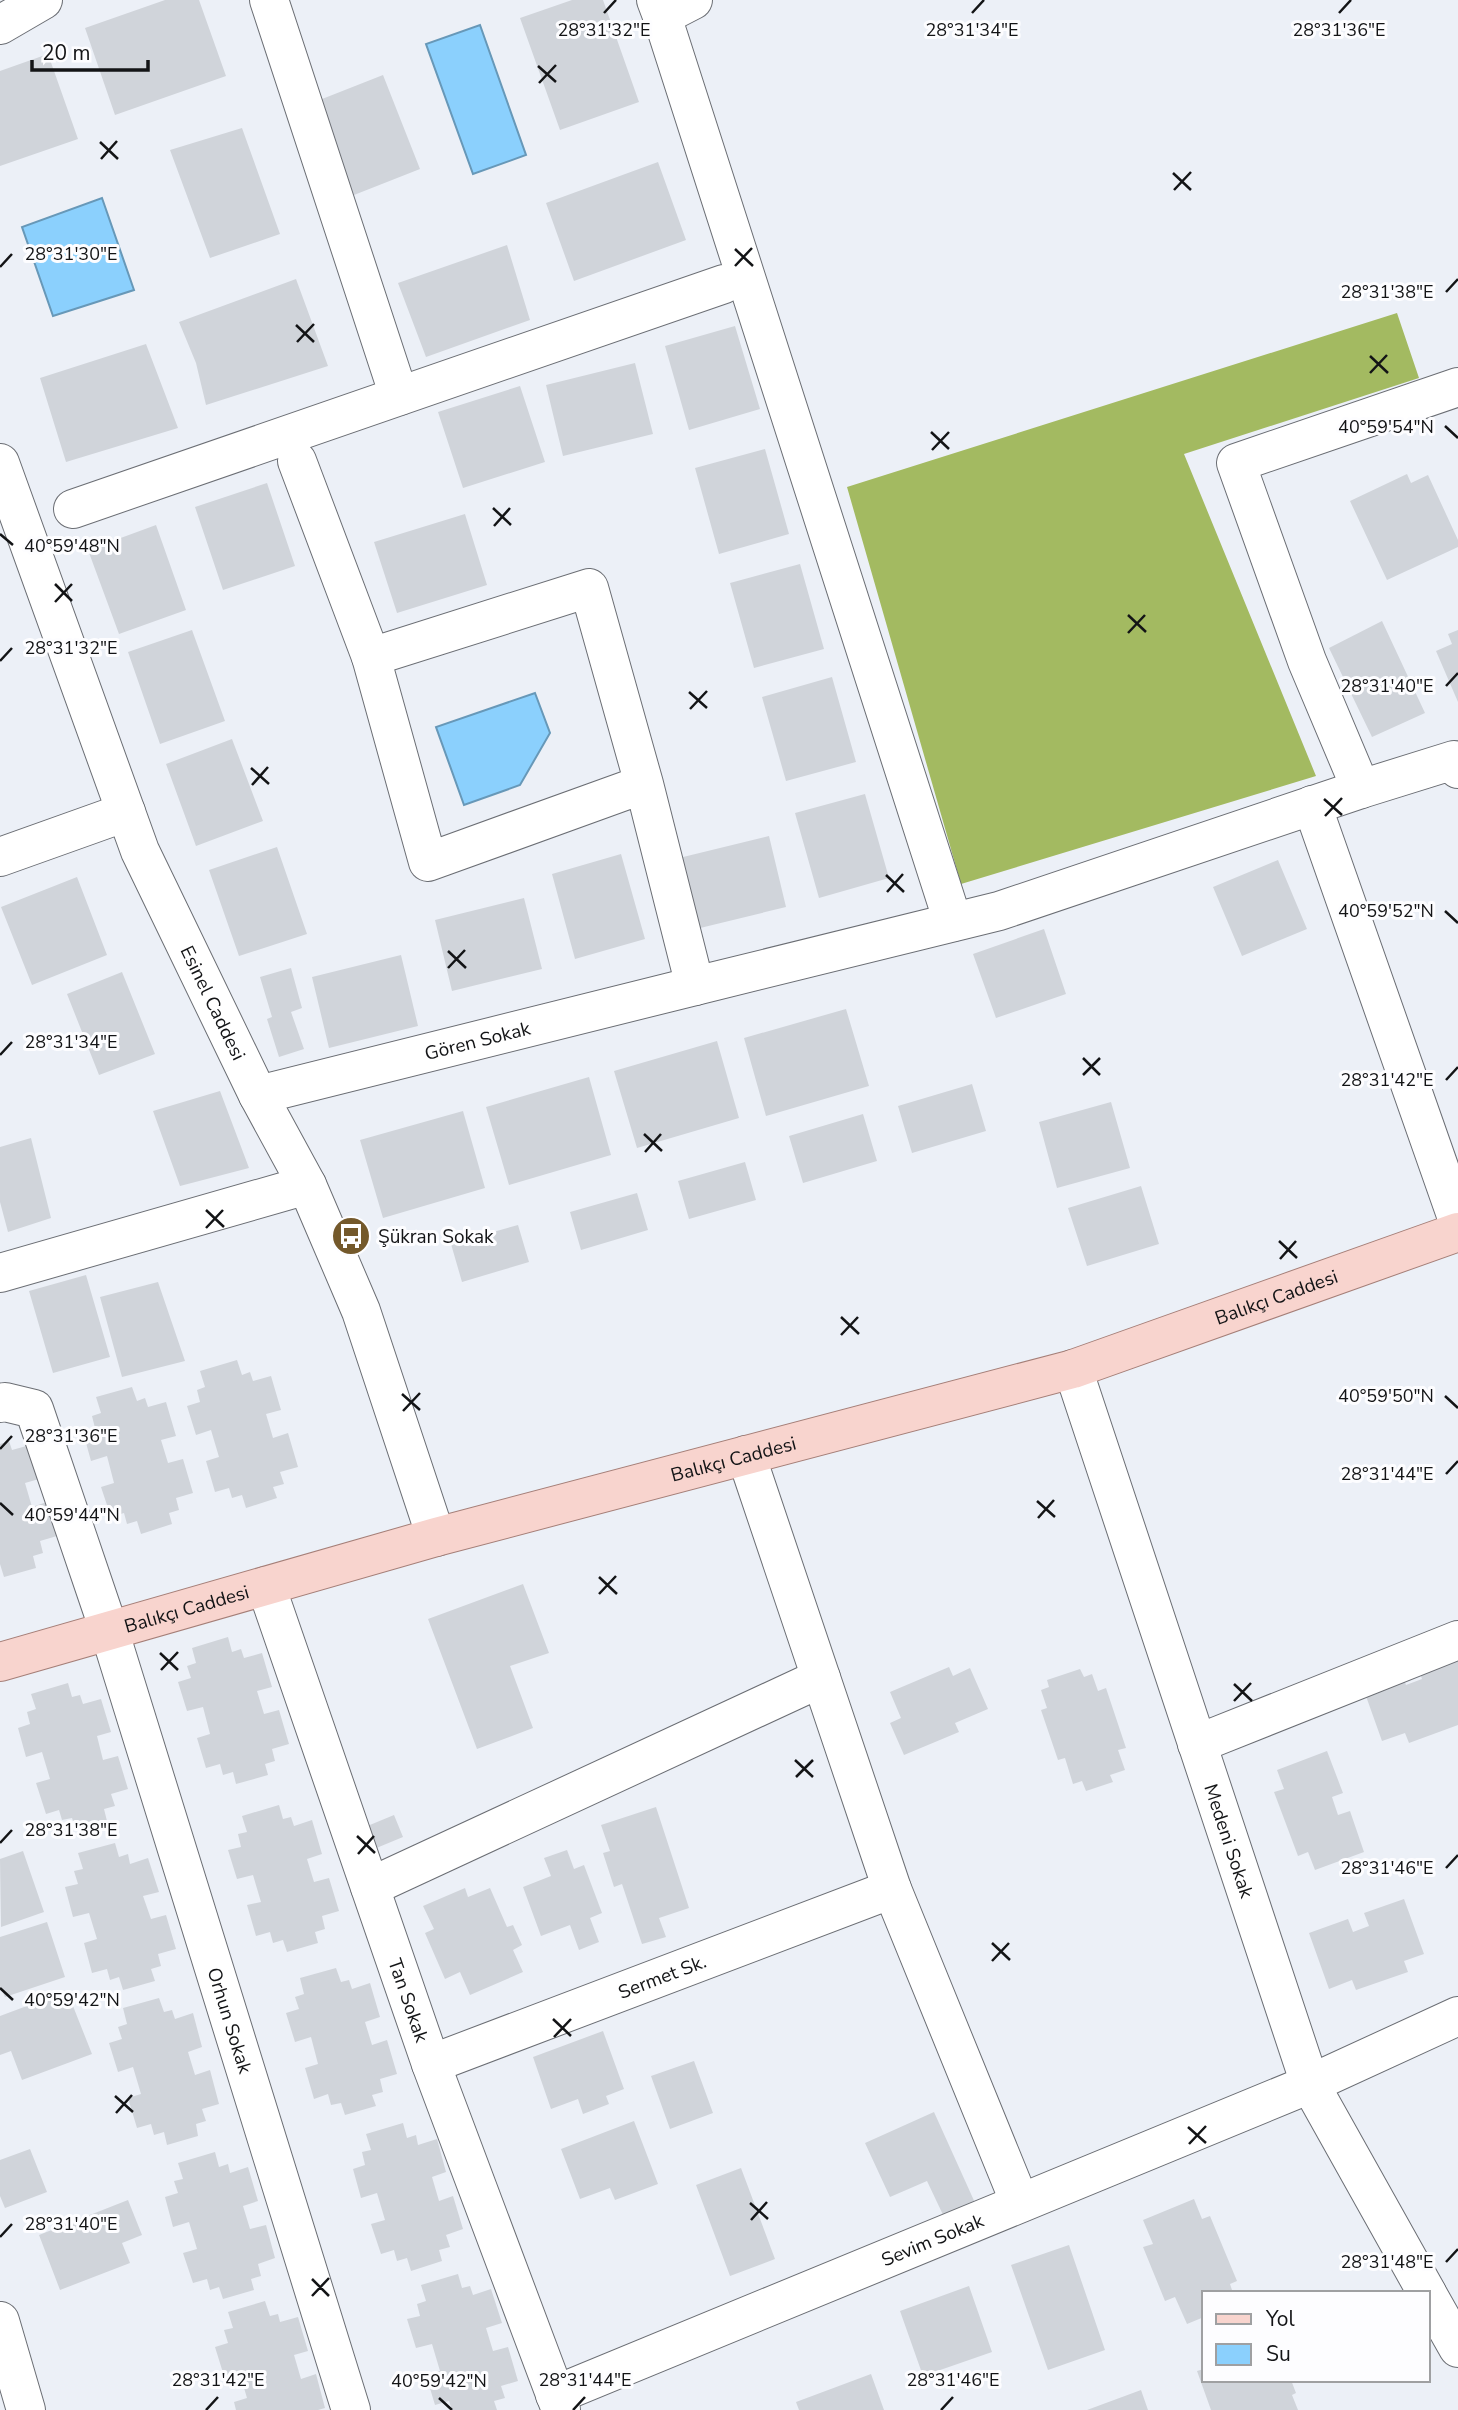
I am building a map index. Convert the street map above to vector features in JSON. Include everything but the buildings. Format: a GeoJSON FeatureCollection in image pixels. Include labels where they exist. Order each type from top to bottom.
{"type":"FeatureCollection","features":[{"type":"Feature","properties":{"kind":"main road","name":"Balıkçı Caddesi"},"geometry":{"type":"LineString","coordinates":[[0,1662],[436,1536],[1073,1369],[1458,1232]]}},
{"type":"Feature","properties":{"kind":"street"},"geometry":{"type":"LineString","coordinates":[[0,25],[43,0]]}},
{"type":"Feature","properties":{"kind":"street"},"geometry":{"type":"LineString","coordinates":[[269,0],[399,397]]}},
{"type":"Feature","properties":{"kind":"street"},"geometry":{"type":"LineString","coordinates":[[670,5],[953,922]]}},
{"type":"Feature","properties":{"kind":"street"},"geometry":{"type":"LineString","coordinates":[[73,509],[724,284]]}},
{"type":"Feature","properties":{"kind":"street"},"geometry":{"type":"LineString","coordinates":[[1361,789],[1307,661],[1236,463],[1458,387]]}},
{"type":"Feature","properties":{"kind":"street"},"geometry":{"type":"LineString","coordinates":[[297,461],[371,657],[428,862],[644,784]]}},
{"type":"Feature","properties":{"kind":"street","name":"Esinel Caddesi"},"geometry":{"type":"LineString","coordinates":[[0,463],[140,851],[258,1095],[307,1185],[362,1311],[436,1536]]}},
{"type":"Feature","properties":{"kind":"street"},"geometry":{"type":"LineString","coordinates":[[371,657],[589,588],[644,784],[695,986]]}},
{"type":"Feature","properties":{"kind":"street","name":"Gören Sokak"},"geometry":{"type":"LineString","coordinates":[[258,1095],[999,911],[1361,789],[1457,763]]}},
{"type":"Feature","properties":{"kind":"street"},"geometry":{"type":"LineString","coordinates":[[1312,805],[1458,1221]]}},
{"type":"Feature","properties":{"kind":"street"},"geometry":{"type":"LineString","coordinates":[[0,857],[126,812]]}},
{"type":"Feature","properties":{"kind":"street"},"geometry":{"type":"LineString","coordinates":[[0,1273],[307,1185]]}},
{"type":"Feature","properties":{"kind":"street","name":"Medeni Sokak"},"geometry":{"type":"LineString","coordinates":[[1073,1369],[1310,2084],[1426,2291]]}},
{"type":"Feature","properties":{"kind":"street","name":"Orhun Sokak"},"geometry":{"type":"LineString","coordinates":[[0,1403],[34,1409],[109,1630],[351,2410]]}},
{"type":"Feature","properties":{"kind":"street"},"geometry":{"type":"LineString","coordinates":[[746,1455],[892,1889],[1020,2203]]}},
{"type":"Feature","properties":{"kind":"street","name":"Tan Sokak"},"geometry":{"type":"LineString","coordinates":[[266,1586],[431,2064],[558,2403]]}},
{"type":"Feature","properties":{"kind":"street"},"geometry":{"type":"LineString","coordinates":[[1197,1744],[1458,1640]]}},
{"type":"Feature","properties":{"kind":"street"},"geometry":{"type":"LineString","coordinates":[[370,1887],[821,1678]]}},
{"type":"Feature","properties":{"kind":"street","name":"Sermet Sk."},"geometry":{"type":"LineString","coordinates":[[431,2064],[892,1889]]}},
{"type":"Feature","properties":{"kind":"street","name":"Sevim Sokak"},"geometry":{"type":"LineString","coordinates":[[558,2403],[1020,2203],[1310,2084],[1458,2017]]}},
{"type":"Feature","properties":{"kind":"street","name":"Medeni Sokak"},"geometry":{"type":"LineString","coordinates":[[1430,2298],[1458,2348]]}},
{"type":"Feature","properties":{"kind":"street"},"geometry":{"type":"LineString","coordinates":[[0,2321],[26,2410]]}},
{"type":"Feature","properties":{"kind":"green space"},"geometry":{"type":"Polygon","coordinates":[[[1397,313],[1419,378],[1184,454],[1316,776],[961,884],[847,487],[1397,313]]]}},
{"type":"Feature","properties":{"kind":"water"},"geometry":{"type":"Polygon","coordinates":[[[480,25],[526,155],[473,174],[426,44],[480,25]]]}},
{"type":"Feature","properties":{"kind":"water"},"geometry":{"type":"Polygon","coordinates":[[[102,198],[134,290],[53,316],[22,227],[102,198]]]}},
{"type":"Feature","properties":{"kind":"water"},"geometry":{"type":"Polygon","coordinates":[[[535,693],[550,733],[520,785],[464,805],[436,727],[535,693]]]}},
{"type":"Feature","properties":{"kind":"place","name":"Şükran Sokak"},"geometry":{"type":"Point","coordinates":[351,1236]}}]}
